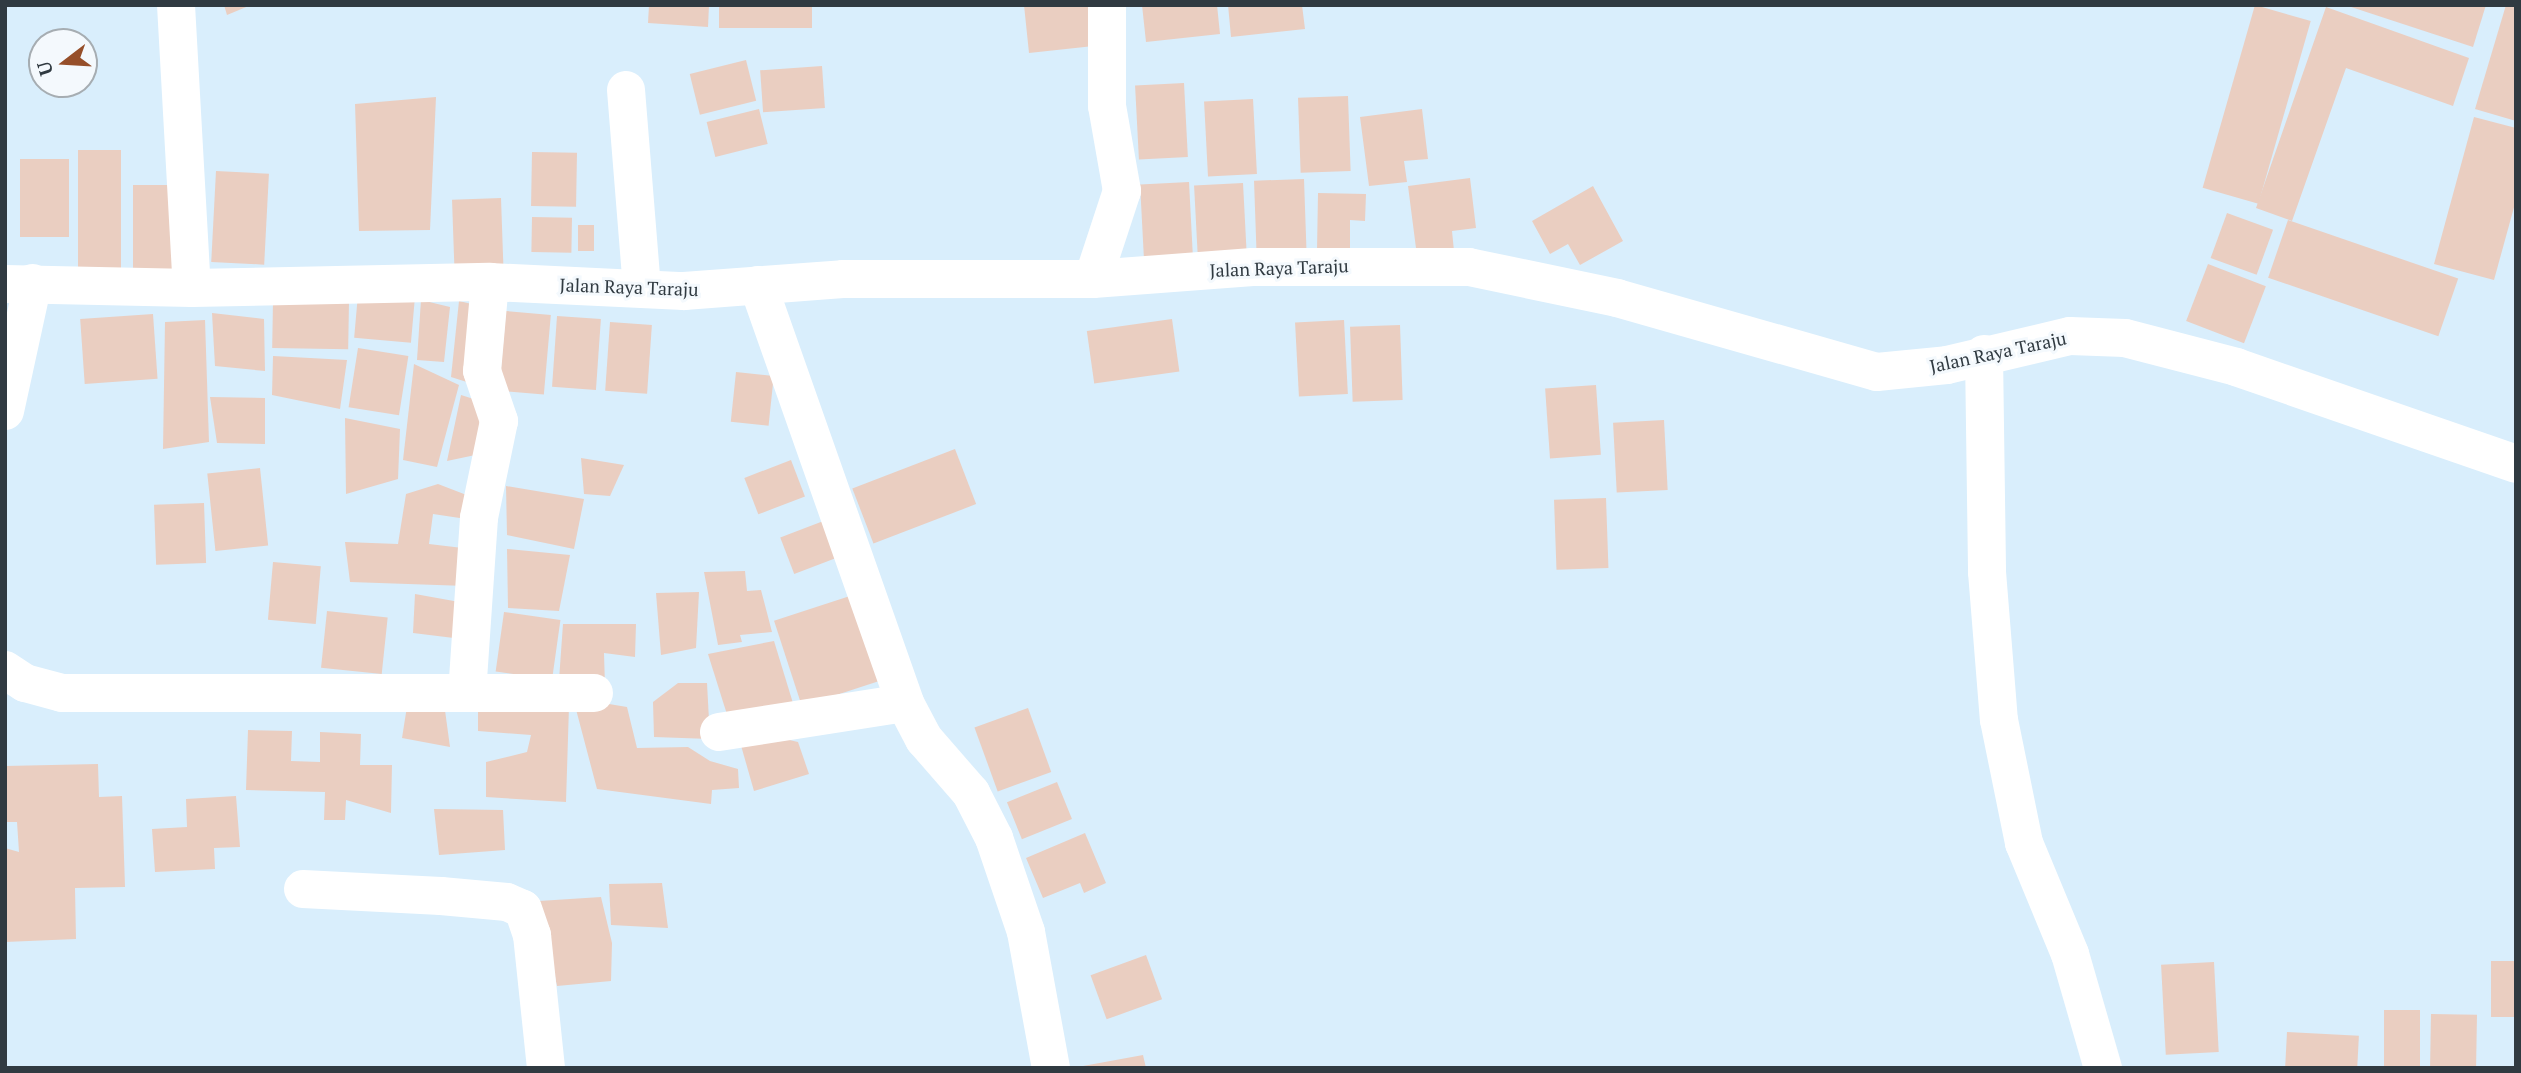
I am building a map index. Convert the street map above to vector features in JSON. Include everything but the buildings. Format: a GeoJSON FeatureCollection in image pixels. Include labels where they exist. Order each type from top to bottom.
{"type":"FeatureCollection","features":[{"type":"Feature","properties":{"kind":"street"},"geometry":{"type":"LineString","coordinates":[[176,5],[192,288]]}},
{"type":"Feature","properties":{"kind":"street"},"geometry":{"type":"LineString","coordinates":[[1093,278],[1122,191],[1107,106],[1107,5]]}},
{"type":"Feature","properties":{"kind":"street"},"geometry":{"type":"LineString","coordinates":[[626,90],[642,287]]}},
{"type":"Feature","properties":{"kind":"street","name":"Jalan Raya Taraju"},"geometry":{"type":"LineString","coordinates":[[19,283],[192,288],[490,282],[684,291],[843,279],[1093,278],[1254,267],[1469,267],[1617,298],[1878,372],[1947,365],[1984,354],[2070,336],[2125,338],[2236,367],[2516,464]]}},
{"type":"Feature","properties":{"kind":"street"},"geometry":{"type":"LineString","coordinates":[[467,693],[479,518],[499,421],[482,371],[490,282]]}},
{"type":"Feature","properties":{"kind":"street"},"geometry":{"type":"LineString","coordinates":[[5,411],[19,283]]}},
{"type":"Feature","properties":{"kind":"street"},"geometry":{"type":"LineString","coordinates":[[758,285],[905,703],[924,739],[971,793],[994,838],[1026,932],[1051,1068]]}},
{"type":"Feature","properties":{"kind":"street"},"geometry":{"type":"LineString","coordinates":[[1984,354],[1987,572],[1999,720],[2024,843],[2070,954],[2103,1068]]}},
{"type":"Feature","properties":{"kind":"street"},"geometry":{"type":"LineString","coordinates":[[5,670],[24,683],[62,694],[594,694]]}},
{"type":"Feature","properties":{"kind":"street"},"geometry":{"type":"LineString","coordinates":[[719,732],[905,703]]}},
{"type":"Feature","properties":{"kind":"street"},"geometry":{"type":"LineString","coordinates":[[303,889],[507,902],[523,909],[532,935],[546,1068]]}}]}
